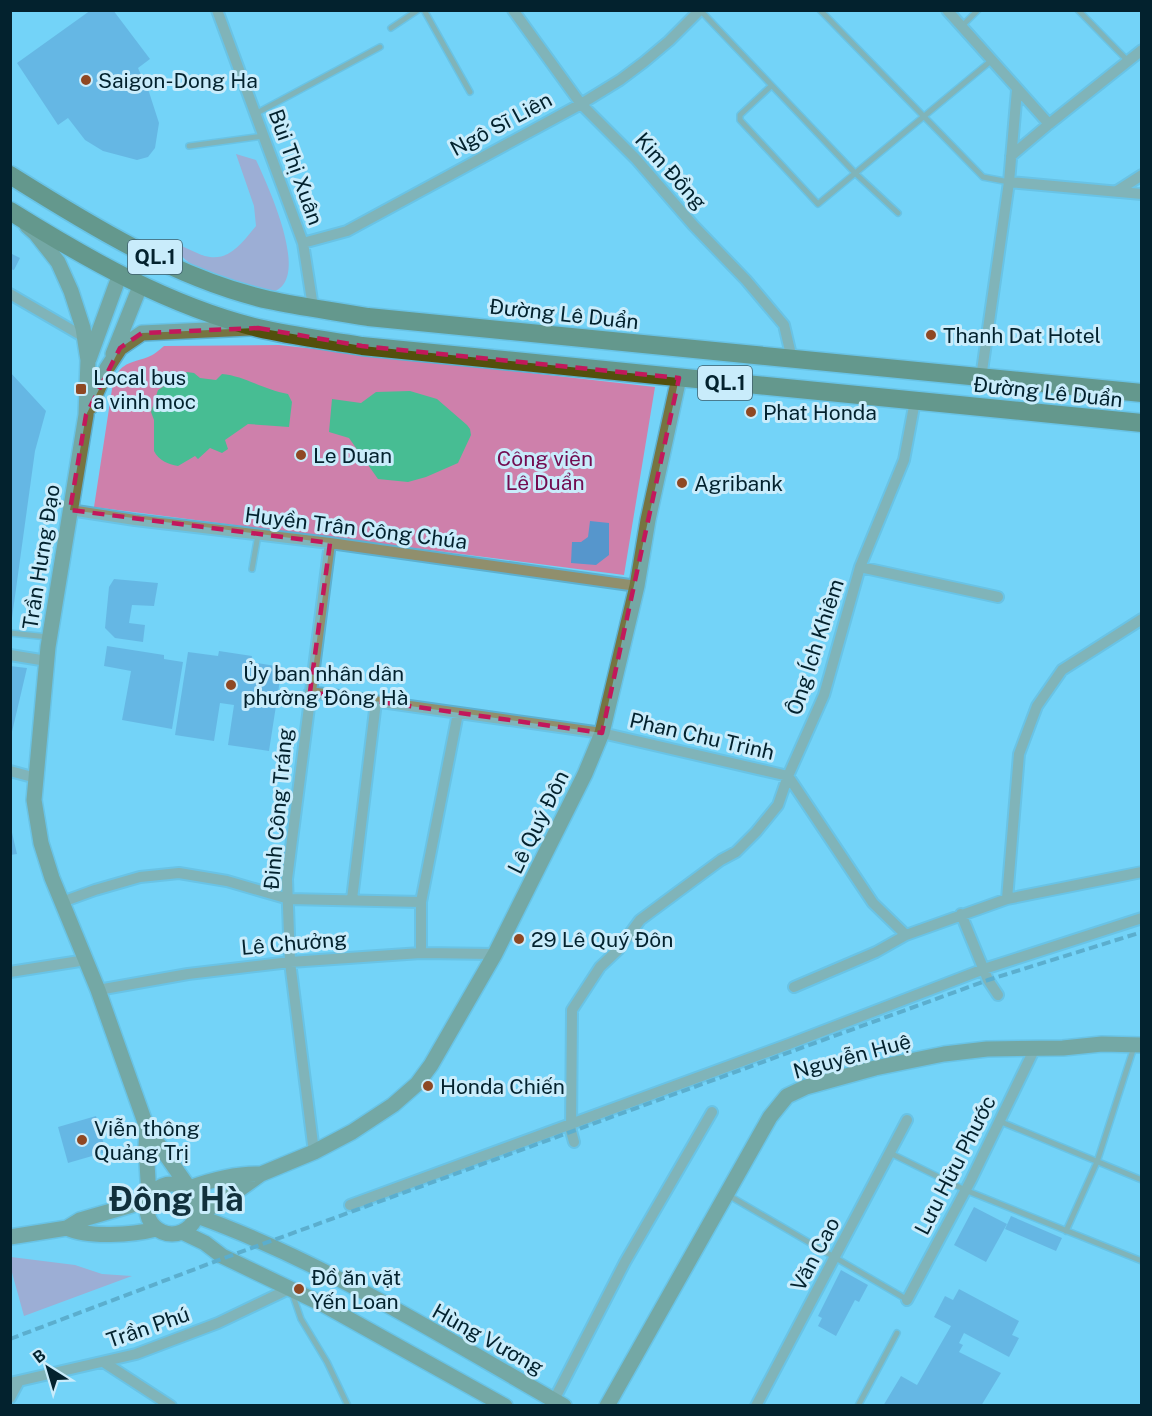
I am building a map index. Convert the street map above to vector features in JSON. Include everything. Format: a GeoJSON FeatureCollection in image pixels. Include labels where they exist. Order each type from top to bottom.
{"type":"FeatureCollection","features":[{"type":"Feature","properties":{"kind":"highway","name":"Đường Lê Duẩn"},"geometry":{"type":"LineString","coordinates":[[10,175],[79,219],[132,247],[204,280],[267,300],[368,316],[681,349],[1142,393]]}},
{"type":"Feature","properties":{"kind":"highway","name":"Đường Lê Duẩn"},"geometry":{"type":"LineString","coordinates":[[10,212],[66,246],[141,284],[194,308],[258,328],[362,346],[1142,423]]}},
{"type":"Feature","properties":{"kind":"highway"},"geometry":{"type":"LineString","coordinates":[[120,274],[132,247]]}},
{"type":"Feature","properties":{"kind":"highway"},"geometry":{"type":"LineString","coordinates":[[141,284],[154,257]]}},
{"type":"Feature","properties":{"kind":"highway"},"geometry":{"type":"LineString","coordinates":[[309,337],[313,307]]}},
{"type":"Feature","properties":{"kind":"highway"},"geometry":{"type":"LineString","coordinates":[[679,378],[681,349]]}},
{"type":"Feature","properties":{"kind":"main road","name":"Trần Hưng Đạo"},"geometry":{"type":"LineString","coordinates":[[10,212],[36,234],[58,262],[71,291],[88,360],[86,415],[47,661],[34,800],[41,843],[98,990],[147,1128],[189,1188]]}},
{"type":"Feature","properties":{"kind":"main road"},"geometry":{"type":"LineString","coordinates":[[88,360],[120,274]]}},
{"type":"Feature","properties":{"kind":"main road"},"geometry":{"type":"LineString","coordinates":[[86,415],[141,284]]}},
{"type":"Feature","properties":{"kind":"main road"},"geometry":{"type":"LineString","coordinates":[[107,368],[120,348],[142,333],[258,328]]}},
{"type":"Feature","properties":{"kind":"main road","name":"Lê Quý Đôn"},"geometry":{"type":"LineString","coordinates":[[197,1216],[222,1202],[261,1174],[314,1152],[352,1132],[393,1105],[417,1084],[495,954],[585,774],[602,733],[637,586],[648,520],[679,378]]}},
{"type":"Feature","properties":{"kind":"main road","name":"Nguyễn Huệ"},"geometry":{"type":"LineString","coordinates":[[607,1406],[770,1118],[788,1096],[806,1087],[875,1068],[944,1054],[987,1049],[1102,1044],[1138,1045]]}},
{"type":"Feature","properties":{"kind":"main road","name":"Trần Hưng Đạo"},"geometry":{"type":"LineString","coordinates":[[147,1128],[149,1196]]}},
{"type":"Feature","properties":{"kind":"main road","name":"Lê Quý Đôn"},"geometry":{"type":"LineString","coordinates":[[189,1188],[248,1173],[261,1174]]}},
{"type":"Feature","properties":{"kind":"main road"},"geometry":{"type":"LineString","coordinates":[[10,1237],[67,1228],[80,1220],[132,1205],[167,1184],[178,1184],[189,1188],[197,1206],[197,1216],[192,1225],[182,1232],[165,1234],[156,1229],[148,1220],[146,1208],[149,1196]]}},
{"type":"Feature","properties":{"kind":"main road","name":"Hùng Vương"},"geometry":{"type":"LineString","coordinates":[[197,1216],[237,1230],[339,1280],[559,1403]]}},
{"type":"Feature","properties":{"kind":"main road"},"geometry":{"type":"LineString","coordinates":[[67,1228],[76,1232],[92,1233],[124,1233],[156,1229]]}},
{"type":"Feature","properties":{"kind":"main road"},"geometry":{"type":"LineString","coordinates":[[182,1232],[222,1256],[324,1305],[505,1406]]}},
{"type":"Feature","properties":{"kind":"street","name":"Bùi Thị Xuân"},"geometry":{"type":"LineString","coordinates":[[217,10],[303,243],[313,307]]}},
{"type":"Feature","properties":{"kind":"street","name":"Kim Đồng"},"geometry":{"type":"LineString","coordinates":[[513,10],[581,104],[636,159],[784,325],[792,359]]}},
{"type":"Feature","properties":{"kind":"street","name":"Ngô Sĩ Liên"},"geometry":{"type":"LineString","coordinates":[[303,243],[347,231],[581,104],[644,62],[700,10]]}},
{"type":"Feature","properties":{"kind":"street"},"geometry":{"type":"LineString","coordinates":[[946,10],[1049,124]]}},
{"type":"Feature","properties":{"kind":"street"},"geometry":{"type":"LineString","coordinates":[[1011,156],[1142,50]]}},
{"type":"Feature","properties":{"kind":"street"},"geometry":{"type":"LineString","coordinates":[[981,378],[1009,182],[1017,90]]}},
{"type":"Feature","properties":{"kind":"street"},"geometry":{"type":"LineString","coordinates":[[1117,191],[1142,175]]}},
{"type":"Feature","properties":{"kind":"street"},"geometry":{"type":"LineString","coordinates":[[1009,182],[1142,194]]}},
{"type":"Feature","properties":{"kind":"street"},"geometry":{"type":"LineString","coordinates":[[10,294],[84,337]]}},
{"type":"Feature","properties":{"kind":"street","name":"Ông Ích Khiêm"},"geometry":{"type":"LineString","coordinates":[[574,1142],[571,1124],[572,1011],[600,967],[618,950],[640,920],[721,860],[736,852],[778,805],[788,776],[824,695],[860,567],[904,460],[915,401]]}},
{"type":"Feature","properties":{"kind":"street","name":"Huyền Trân Công Chúa"},"geometry":{"type":"LineString","coordinates":[[70,510],[330,543],[637,586]]}},
{"type":"Feature","properties":{"kind":"street","name":"Đinh Công Tráng"},"geometry":{"type":"LineString","coordinates":[[314,1152],[290,962],[287,879],[330,543]]}},
{"type":"Feature","properties":{"kind":"street"},"geometry":{"type":"LineString","coordinates":[[860,567],[998,597]]}},
{"type":"Feature","properties":{"kind":"street"},"geometry":{"type":"LineString","coordinates":[[1007,899],[1019,754],[1037,706],[1062,670],[1142,619]]}},
{"type":"Feature","properties":{"kind":"street"},"geometry":{"type":"LineString","coordinates":[[10,655],[47,661]]}},
{"type":"Feature","properties":{"kind":"street","name":"Phan Chu Trinh"},"geometry":{"type":"LineString","coordinates":[[310,692],[602,733],[788,776],[873,903],[906,935]]}},
{"type":"Feature","properties":{"kind":"street"},"geometry":{"type":"LineString","coordinates":[[352,899],[376,702]]}},
{"type":"Feature","properties":{"kind":"street"},"geometry":{"type":"LineString","coordinates":[[421,953],[422,902],[458,713]]}},
{"type":"Feature","properties":{"kind":"street"},"geometry":{"type":"LineString","coordinates":[[10,771],[36,778]]}},
{"type":"Feature","properties":{"kind":"street"},"geometry":{"type":"LineString","coordinates":[[794,987],[876,952],[906,935],[961,914],[1007,899],[1142,872]]}},
{"type":"Feature","properties":{"kind":"street"},"geometry":{"type":"LineString","coordinates":[[62,902],[140,877],[179,873],[227,881],[289,899],[422,902]]}},
{"type":"Feature","properties":{"kind":"street"},"geometry":{"type":"LineString","coordinates":[[961,914],[988,980],[998,995]]}},
{"type":"Feature","properties":{"kind":"street"},"geometry":{"type":"LineString","coordinates":[[350,1204],[984,969],[1142,918]]}},
{"type":"Feature","properties":{"kind":"street","name":"Lê Chưởng"},"geometry":{"type":"LineString","coordinates":[[98,990],[188,974],[290,962],[421,953],[495,954]]}},
{"type":"Feature","properties":{"kind":"street"},"geometry":{"type":"LineString","coordinates":[[10,972],[86,960]]}},
{"type":"Feature","properties":{"kind":"street","name":"Lưu Hữu Phước"},"geometry":{"type":"LineString","coordinates":[[907,1300],[965,1190],[1035,1048]]}},
{"type":"Feature","properties":{"kind":"street"},"geometry":{"type":"LineString","coordinates":[[559,1403],[625,1262],[712,1112]]}},
{"type":"Feature","properties":{"kind":"street","name":"Văn Cao"},"geometry":{"type":"LineString","coordinates":[[756,1406],[907,1120]]}},
{"type":"Feature","properties":{"kind":"street","name":"Trần Phú"},"geometry":{"type":"LineString","coordinates":[[14,1383],[136,1354],[218,1323],[291,1288]]}},
{"type":"Feature","properties":{"kind":"street"},"geometry":{"type":"LineString","coordinates":[[105,1363],[171,1406]]}},
{"type":"Feature","properties":{"kind":"street"},"geometry":{"type":"LineString","coordinates":[[10,1398],[14,1383]]}},
{"type":"Feature","properties":{"kind":"lane"},"geometry":{"type":"LineString","coordinates":[[391,28],[418,10]]}},
{"type":"Feature","properties":{"kind":"lane"},"geometry":{"type":"LineString","coordinates":[[424,10],[470,92]]}},
{"type":"Feature","properties":{"kind":"lane"},"geometry":{"type":"LineString","coordinates":[[700,10],[856,174],[898,213]]}},
{"type":"Feature","properties":{"kind":"lane"},"geometry":{"type":"LineString","coordinates":[[820,10],[983,177],[1009,182]]}},
{"type":"Feature","properties":{"kind":"lane"},"geometry":{"type":"LineString","coordinates":[[962,26],[978,10]]}},
{"type":"Feature","properties":{"kind":"lane"},"geometry":{"type":"LineString","coordinates":[[1078,10],[1127,60]]}},
{"type":"Feature","properties":{"kind":"lane"},"geometry":{"type":"LineString","coordinates":[[255,114],[381,47]]}},
{"type":"Feature","properties":{"kind":"lane"},"geometry":{"type":"LineString","coordinates":[[771,86],[740,115],[740,120],[818,204],[992,60]]}},
{"type":"Feature","properties":{"kind":"lane"},"geometry":{"type":"LineString","coordinates":[[189,146],[264,136]]}},
{"type":"Feature","properties":{"kind":"lane"},"geometry":{"type":"LineString","coordinates":[[252,569],[258,535]]}},
{"type":"Feature","properties":{"kind":"lane"},"geometry":{"type":"LineString","coordinates":[[10,633],[50,637]]}},
{"type":"Feature","properties":{"kind":"lane"},"geometry":{"type":"LineString","coordinates":[[1066,1231],[1097,1162],[1138,1045]]}},
{"type":"Feature","properties":{"kind":"lane"},"geometry":{"type":"LineString","coordinates":[[999,1121],[1142,1180]]}},
{"type":"Feature","properties":{"kind":"lane"},"geometry":{"type":"LineString","coordinates":[[890,1153],[965,1190],[1142,1262]]}},
{"type":"Feature","properties":{"kind":"lane"},"geometry":{"type":"LineString","coordinates":[[727,1194],[907,1300]]}},
{"type":"Feature","properties":{"kind":"lane"},"geometry":{"type":"LineString","coordinates":[[291,1288],[302,1319],[327,1362],[348,1406]]}},
{"type":"Feature","properties":{"kind":"lane"},"geometry":{"type":"LineString","coordinates":[[858,1406],[897,1333]]}},
{"type":"Feature","properties":{"kind":"highlighted area"},"geometry":{"type":"Polygon","coordinates":[[[258,328],[362,346],[679,378],[602,733],[310,692],[330,543],[70,510],[86,415],[120,348],[142,333],[258,328]]]}},
{"type":"Feature","properties":{"kind":"green space"},"geometry":{"type":"Polygon","coordinates":[[[236,154],[256,160],[278,214],[289,260],[287,278],[277,290],[252,292],[208,274],[187,261],[175,248],[179,245],[202,255],[218,257],[236,248],[256,226],[254,206],[236,154]]]}},
{"type":"Feature","properties":{"kind":"green space","name":"Công viên Lê Duẩn"},"geometry":{"type":"Polygon","coordinates":[[[279,345],[655,387],[624,575],[94,507],[112,389],[117,374],[124,366],[152,355],[164,346],[279,345]]]}},
{"type":"Feature","properties":{"kind":"green space"},"geometry":{"type":"Polygon","coordinates":[[[11,1257],[75,1265],[102,1274],[132,1276],[24,1316],[11,1269],[11,1257]]]}},
{"type":"Feature","properties":{"kind":"shaded area"},"geometry":{"type":"Polygon","coordinates":[[[187,372],[194,373],[200,378],[216,380],[222,374],[230,375],[288,394],[292,402],[289,427],[248,424],[225,440],[228,449],[222,453],[210,448],[198,459],[195,456],[178,466],[164,462],[154,451],[154,420],[151,412],[158,390],[187,372]]]}},
{"type":"Feature","properties":{"kind":"shaded area"},"geometry":{"type":"Polygon","coordinates":[[[410,391],[437,399],[467,425],[471,435],[458,463],[408,482],[378,479],[349,438],[329,432],[332,399],[361,403],[376,392],[410,391]]]}},
{"type":"Feature","properties":{"kind":"building","name":"Saigon-Dong Ha"},"geometry":{"type":"Polygon","coordinates":[[[91,10],[113,10],[150,59],[138,68],[159,123],[155,148],[148,157],[137,160],[103,151],[85,140],[68,118],[58,125],[17,63],[91,10]]]}},
{"type":"Feature","properties":{"kind":"building"},"geometry":{"type":"Polygon","coordinates":[[[10,253],[20,258],[14,270],[10,269],[10,253]]]}},
{"type":"Feature","properties":{"kind":"building"},"geometry":{"type":"Polygon","coordinates":[[[10,372],[46,411],[35,451],[12,618],[10,372]]]}},
{"type":"Feature","properties":{"kind":"building"},"geometry":{"type":"Polygon","coordinates":[[[590,521],[609,523],[609,555],[596,565],[571,563],[572,542],[581,542],[588,537],[590,521]]]}},
{"type":"Feature","properties":{"kind":"building"},"geometry":{"type":"Polygon","coordinates":[[[114,579],[158,583],[154,606],[132,605],[129,623],[145,625],[143,642],[115,638],[105,628],[109,587],[114,579]]]}},
{"type":"Feature","properties":{"kind":"building"},"geometry":{"type":"Polygon","coordinates":[[[107,646],[164,655],[164,659],[183,662],[172,729],[122,720],[131,671],[104,666],[107,646]]]}},
{"type":"Feature","properties":{"kind":"building","name":"Ủy ban nhân dân phường Đông Hà"},"geometry":{"type":"Polygon","coordinates":[[[219,651],[252,656],[251,662],[282,667],[269,751],[228,745],[234,705],[220,703],[214,741],[175,735],[188,652],[218,656],[219,651]]]}},
{"type":"Feature","properties":{"kind":"building"},"geometry":{"type":"Polygon","coordinates":[[[10,666],[27,668],[11,736],[10,736],[10,666]]]}},
{"type":"Feature","properties":{"kind":"building"},"geometry":{"type":"Polygon","coordinates":[[[10,824],[17,854],[10,855],[10,824]]]}},
{"type":"Feature","properties":{"kind":"building","name":"Viễn thông Quảng Trị"},"geometry":{"type":"Polygon","coordinates":[[[96,1116],[106,1152],[68,1163],[58,1127],[96,1116]]]}},
{"type":"Feature","properties":{"kind":"building"},"geometry":{"type":"Polygon","coordinates":[[[974,1207],[1007,1224],[986,1262],[954,1245],[974,1207]]]}},
{"type":"Feature","properties":{"kind":"building"},"geometry":{"type":"Polygon","coordinates":[[[1011,1216],[1062,1238],[1056,1251],[1005,1229],[1011,1216]]]}},
{"type":"Feature","properties":{"kind":"building"},"geometry":{"type":"Polygon","coordinates":[[[841,1270],[868,1285],[859,1302],[855,1300],[836,1336],[818,1326],[822,1318],[818,1316],[841,1270]]]}},
{"type":"Feature","properties":{"kind":"building"},"geometry":{"type":"Polygon","coordinates":[[[959,1289],[1019,1321],[1012,1335],[1019,1338],[1009,1357],[964,1333],[959,1343],[963,1345],[959,1352],[1001,1373],[981,1406],[883,1406],[901,1376],[917,1385],[951,1326],[934,1317],[945,1296],[953,1300],[959,1289]]]}},
{"type":"Feature","properties":{"kind":"railway"},"geometry":{"type":"LineString","coordinates":[[10,1339],[227,1257],[988,980],[1142,932]]}},
{"type":"Feature","properties":{"kind":"place","name":"Saigon-Dong Ha"},"geometry":{"type":"Point","coordinates":[86,80]}},
{"type":"Feature","properties":{"kind":"place","name":"Thanh Dat Hotel"},"geometry":{"type":"Point","coordinates":[931,335]}},
{"type":"Feature","properties":{"kind":"place","name":"Local bus a vinh moc"},"geometry":{"type":"Point","coordinates":[81,389]}},
{"type":"Feature","properties":{"kind":"place","name":"Phat Honda"},"geometry":{"type":"Point","coordinates":[751,412]}},
{"type":"Feature","properties":{"kind":"place","name":"Le Duan"},"geometry":{"type":"Point","coordinates":[301,455]}},
{"type":"Feature","properties":{"kind":"place","name":"Agribank"},"geometry":{"type":"Point","coordinates":[682,483]}},
{"type":"Feature","properties":{"kind":"place","name":"Ủy ban nhân dân phường Đông Hà"},"geometry":{"type":"Point","coordinates":[231,685]}},
{"type":"Feature","properties":{"kind":"place","name":"29 Lê Quý Đôn"},"geometry":{"type":"Point","coordinates":[519,939]}},
{"type":"Feature","properties":{"kind":"place","name":"Honda Chiến"},"geometry":{"type":"Point","coordinates":[428,1086]}},
{"type":"Feature","properties":{"kind":"place","name":"Viễn thông Quảng Trị"},"geometry":{"type":"Point","coordinates":[82,1140]}},
{"type":"Feature","properties":{"kind":"place","name":"Đồ ăn vặt Yến Loan"},"geometry":{"type":"Point","coordinates":[299,1289]}},
{"type":"Feature","properties":{"kind":"district","name":"Đông Hà"},"geometry":{"type":"Point","coordinates":[176,1199]}}]}
